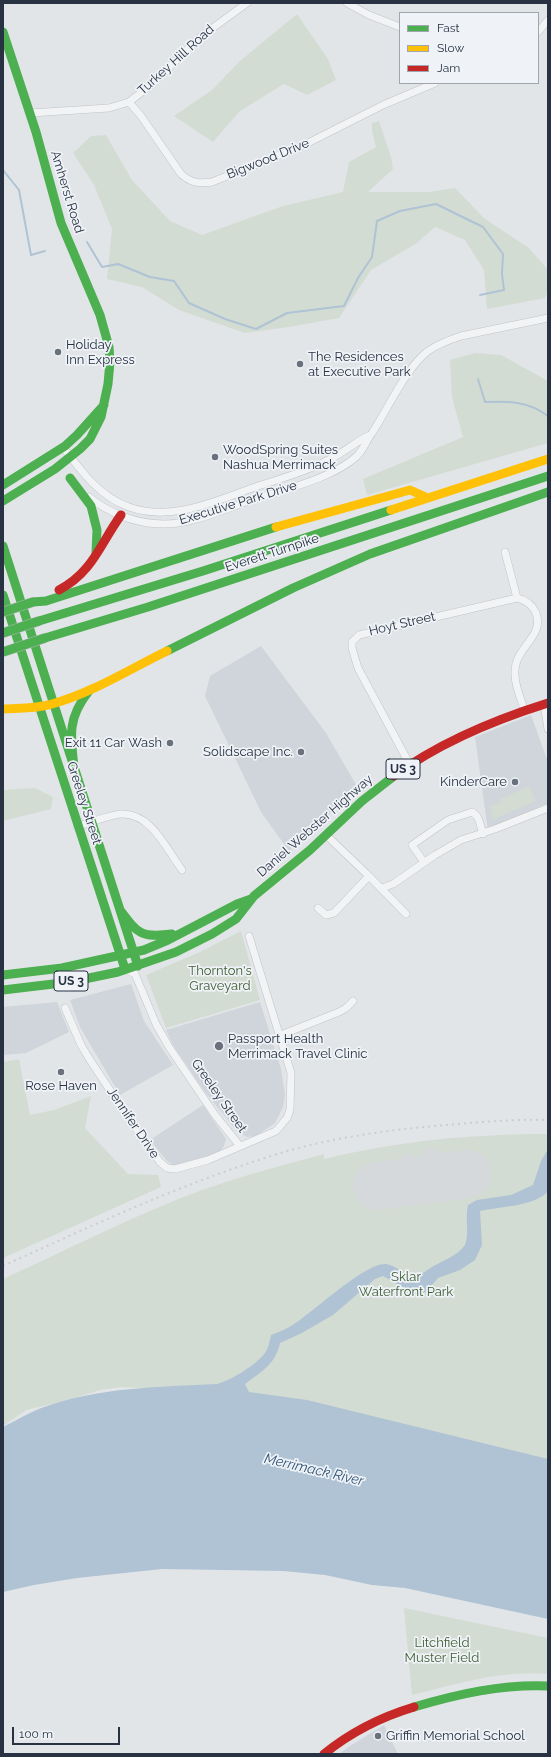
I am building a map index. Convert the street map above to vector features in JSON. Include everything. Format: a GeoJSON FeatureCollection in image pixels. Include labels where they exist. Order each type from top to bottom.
{"type":"FeatureCollection","features":[{"type":"Feature","properties":{"kind":"main road","name":"Amherst Road"},"geometry":{"type":"LineString","coordinates":[[3,32],[30,113],[58,217],[95,303],[106,336],[110,372],[98,427],[89,439],[70,457],[65,471],[3,501]]}},
{"type":"Feature","properties":{"kind":"main road"},"geometry":{"type":"LineString","coordinates":[[5,482],[74,439],[96,412],[104,405]]}},
{"type":"Feature","properties":{"kind":"main road","name":"Everett Turnpike"},"geometry":{"type":"LineString","coordinates":[[3,633],[203,571],[548,459]]}},
{"type":"Feature","properties":{"kind":"main road"},"geometry":{"type":"LineString","coordinates":[[65,471],[91,506],[97,530],[95,557]]}},
{"type":"Feature","properties":{"kind":"main road","name":"Everett Turnpike"},"geometry":{"type":"LineString","coordinates":[[3,652],[154,605],[548,476]]}},
{"type":"Feature","properties":{"kind":"main road"},"geometry":{"type":"LineString","coordinates":[[3,612],[33,602],[46,601],[283,525],[389,495],[410,490],[428,498]]}},
{"type":"Feature","properties":{"kind":"main road"},"geometry":{"type":"LineString","coordinates":[[3,709],[39,707],[53,704],[91,689],[293,588],[356,560],[548,492]]}},
{"type":"Feature","properties":{"kind":"main road"},"geometry":{"type":"LineString","coordinates":[[33,602],[45,594],[66,587],[78,580],[87,571],[121,515]]}},
{"type":"Feature","properties":{"kind":"main road","name":"Greeley Street"},"geometry":{"type":"LineString","coordinates":[[3,546],[134,952],[136,970]]}},
{"type":"Feature","properties":{"kind":"main road","name":"Greeley Street"},"geometry":{"type":"LineString","coordinates":[[3,595],[77,827],[125,969]]}},
{"type":"Feature","properties":{"kind":"main road"},"geometry":{"type":"LineString","coordinates":[[74,766],[70,731],[71,723],[76,708],[91,689]]}},
{"type":"Feature","properties":{"kind":"main road","name":"Daniel Webster Highway"},"geometry":{"type":"LineString","coordinates":[[3,990],[78,980],[125,969],[136,970],[182,950],[231,923],[240,915],[251,899],[378,788],[410,765],[468,732],[546,703]]}},
{"type":"Feature","properties":{"kind":"main road","name":"Daniel Webster Highway"},"geometry":{"type":"LineString","coordinates":[[3,975],[62,968],[134,952],[168,940],[237,904],[251,899]]}},
{"type":"Feature","properties":{"kind":"main road"},"geometry":{"type":"LineString","coordinates":[[120,910],[135,929],[144,936],[157,937],[183,932]]}},
{"type":"Feature","properties":{"kind":"main road"},"geometry":{"type":"LineString","coordinates":[[324,1754],[356,1730],[410,1707],[484,1688],[517,1685],[548,1686]]}},
{"type":"Feature","properties":{"kind":"street","name":"Turkey Hill Road"},"geometry":{"type":"LineString","coordinates":[[30,113],[109,108],[129,102],[152,84],[199,38],[247,3]]}},
{"type":"Feature","properties":{"kind":"street"},"geometry":{"type":"LineString","coordinates":[[347,3],[369,15],[399,27]]}},
{"type":"Feature","properties":{"kind":"street"},"geometry":{"type":"LineString","coordinates":[[539,31],[548,20]]}},
{"type":"Feature","properties":{"kind":"street","name":"Bigwood Drive"},"geometry":{"type":"LineString","coordinates":[[129,102],[141,116],[181,174],[191,181],[204,184],[300,147],[383,105],[433,84]]}},
{"type":"Feature","properties":{"kind":"street","name":"Executive Park Drive"},"geometry":{"type":"LineString","coordinates":[[65,471],[96,503],[138,521],[166,524],[201,517],[324,475],[356,456],[363,449],[370,435],[416,364],[437,346],[461,336],[548,318]]}},
{"type":"Feature","properties":{"kind":"street","name":"Executive Park Drive"},"geometry":{"type":"LineString","coordinates":[[63,447],[98,488],[109,497],[128,507],[146,511],[168,512],[202,505],[311,469],[370,435]]}},
{"type":"Feature","properties":{"kind":"street"},"geometry":{"type":"LineString","coordinates":[[121,515],[128,507]]}},
{"type":"Feature","properties":{"kind":"street"},"geometry":{"type":"LineString","coordinates":[[504,552],[518,598],[532,605],[538,623],[538,629],[523,648],[516,666],[516,679],[524,710]]}},
{"type":"Feature","properties":{"kind":"street","name":"Hoyt Street"},"geometry":{"type":"LineString","coordinates":[[410,765],[358,668],[352,648],[355,638],[359,634],[365,632],[518,598]]}},
{"type":"Feature","properties":{"kind":"street"},"geometry":{"type":"LineString","coordinates":[[546,703],[548,728]]}},
{"type":"Feature","properties":{"kind":"street"},"geometry":{"type":"LineString","coordinates":[[382,888],[393,884],[424,862],[461,840],[482,834],[548,808]]}},
{"type":"Feature","properties":{"kind":"street"},"geometry":{"type":"LineString","coordinates":[[424,862],[412,845],[448,820],[472,812],[476,814],[479,819],[482,834]]}},
{"type":"Feature","properties":{"kind":"street"},"geometry":{"type":"LineString","coordinates":[[77,827],[120,814],[134,816],[141,819],[154,832],[182,870]]}},
{"type":"Feature","properties":{"kind":"street"},"geometry":{"type":"LineString","coordinates":[[326,835],[382,888],[406,914]]}},
{"type":"Feature","properties":{"kind":"street"},"geometry":{"type":"LineString","coordinates":[[318,908],[326,915],[334,913],[369,876]]}},
{"type":"Feature","properties":{"kind":"street"},"geometry":{"type":"LineString","coordinates":[[240,1146],[269,1135],[282,1126],[287,1118],[291,1094],[292,1073],[249,936]]}},
{"type":"Feature","properties":{"kind":"street","name":"Greeley Street"},"geometry":{"type":"LineString","coordinates":[[136,970],[156,1024],[169,1047],[215,1116],[240,1146]]}},
{"type":"Feature","properties":{"kind":"street"},"geometry":{"type":"LineString","coordinates":[[281,1035],[339,1012],[353,1001]]}},
{"type":"Feature","properties":{"kind":"street","name":"Jennifer Drive"},"geometry":{"type":"LineString","coordinates":[[65,1008],[90,1060],[131,1122],[160,1162],[167,1168],[183,1168],[208,1160],[240,1146]]}},
{"type":"Feature","properties":{"kind":"shaded area"},"geometry":{"type":"Polygon","coordinates":[[[261,646],[326,733],[358,788],[289,851],[261,812],[205,696],[210,676],[261,646]]]}},
{"type":"Feature","properties":{"kind":"shaded area","name":"KinderCare"},"geometry":{"type":"Polygon","coordinates":[[[531,715],[548,762],[548,803],[488,831],[475,737],[531,715]]]}},
{"type":"Feature","properties":{"kind":"shaded area"},"geometry":{"type":"Polygon","coordinates":[[[131,984],[144,1021],[173,1065],[120,1095],[80,1027],[70,1000],[131,984]]]}},
{"type":"Feature","properties":{"kind":"shaded area"},"geometry":{"type":"Polygon","coordinates":[[[57,1002],[69,1032],[26,1053],[3,1055],[3,1007],[57,1002]]]}},
{"type":"Feature","properties":{"kind":"shaded area"},"geometry":{"type":"Polygon","coordinates":[[[260,1002],[281,1069],[285,1095],[283,1107],[275,1123],[256,1136],[247,1137],[237,1131],[205,1092],[173,1045],[166,1030],[260,1002]]]}},
{"type":"Feature","properties":{"kind":"shaded area"},"geometry":{"type":"Polygon","coordinates":[[[203,1105],[226,1139],[224,1146],[219,1152],[199,1160],[180,1165],[173,1165],[167,1161],[150,1140],[203,1105]]]}},
{"type":"Feature","properties":{"kind":"shaded area","name":"Griffin Memorial School"},"geometry":{"type":"Polygon","coordinates":[[[384,1725],[398,1754],[339,1754],[350,1746],[384,1725]]]}},
{"type":"Feature","properties":{"kind":"green space"},"geometry":{"type":"Polygon","coordinates":[[[297,14],[328,59],[336,80],[307,95],[284,84],[240,111],[213,142],[174,116],[212,90],[240,61],[297,14]]]}},
{"type":"Feature","properties":{"kind":"green space"},"geometry":{"type":"Polygon","coordinates":[[[379,121],[391,157],[393,169],[368,192],[429,192],[455,188],[485,219],[529,248],[548,270],[548,290],[545,298],[487,309],[484,270],[465,240],[435,227],[417,243],[371,270],[339,318],[289,327],[245,333],[179,310],[142,287],[107,279],[112,229],[94,185],[73,153],[91,136],[106,135],[132,180],[170,221],[202,235],[283,206],[343,192],[349,162],[376,147],[372,131],[372,123],[379,121]]]}},
{"type":"Feature","properties":{"kind":"green space"},"geometry":{"type":"Polygon","coordinates":[[[475,353],[501,355],[548,381],[548,443],[367,495],[363,479],[463,437],[452,397],[450,360],[475,353]]]}},
{"type":"Feature","properties":{"kind":"green space"},"geometry":{"type":"Polygon","coordinates":[[[530,786],[536,801],[492,820],[490,806],[501,802],[500,799],[530,786]]]}},
{"type":"Feature","properties":{"kind":"green space"},"geometry":{"type":"Polygon","coordinates":[[[35,788],[53,797],[51,809],[3,821],[3,790],[35,788]]]}},
{"type":"Feature","properties":{"kind":"green space","name":"Thornton's Graveyard"},"geometry":{"type":"Polygon","coordinates":[[[241,931],[260,1000],[166,1028],[146,975],[200,952],[241,931]]]}},
{"type":"Feature","properties":{"kind":"green space"},"geometry":{"type":"Polygon","coordinates":[[[19,1059],[30,1115],[54,1110],[91,1096],[85,1128],[128,1174],[158,1175],[161,1187],[3,1258],[3,1062],[19,1059]]]}},
{"type":"Feature","properties":{"kind":"green space","name":"Sklar Waterfront Park"},"geometry":{"type":"Polygon","coordinates":[[[548,1134],[548,1463],[248,1392],[121,1387],[100,1390],[72,1399],[26,1410],[3,1426],[3,1279],[127,1221],[202,1190],[324,1154],[324,1159],[408,1143],[491,1135],[548,1134]]]}},
{"type":"Feature","properties":{"kind":"green space","name":"Litchfield Muster Field"},"geometry":{"type":"Polygon","coordinates":[[[404,1608],[548,1638],[548,1674],[531,1673],[496,1676],[462,1682],[412,1695],[404,1608]]]}},
{"type":"Feature","properties":{"kind":"water","name":"Merrimack River"},"geometry":{"type":"Polygon","coordinates":[[[548,1149],[548,1191],[543,1196],[526,1203],[480,1211],[482,1245],[475,1260],[460,1270],[438,1278],[426,1292],[415,1294],[383,1276],[375,1279],[333,1315],[300,1334],[280,1343],[275,1357],[267,1367],[245,1384],[249,1392],[307,1400],[548,1459],[548,1619],[405,1588],[372,1585],[325,1575],[283,1571],[162,1569],[77,1578],[3,1592],[3,1427],[44,1407],[86,1395],[152,1387],[217,1384],[229,1380],[261,1358],[267,1349],[271,1335],[294,1324],[353,1279],[366,1271],[377,1265],[386,1264],[416,1278],[433,1266],[456,1254],[466,1242],[468,1205],[477,1200],[511,1195],[533,1185],[541,1161],[548,1149]]]}},
{"type":"Feature","properties":{"kind":"waterway"},"geometry":{"type":"LineString","coordinates":[[3,170],[19,190],[31,255],[45,251]]}},
{"type":"Feature","properties":{"kind":"waterway"},"geometry":{"type":"LineString","coordinates":[[87,242],[102,267],[118,264],[150,277],[174,281],[189,303],[225,319],[256,329],[287,313],[344,306],[358,278],[372,257],[377,221],[400,211],[436,204],[483,227],[503,254],[502,274],[504,290],[480,295]]}},
{"type":"Feature","properties":{"kind":"waterway"},"geometry":{"type":"LineString","coordinates":[[478,379],[485,402],[518,403],[533,407],[548,416]]}},
{"type":"Feature","properties":{"kind":"taxiway"},"geometry":{"type":"LineString","coordinates":[[431,1157],[434,1179]]}},
{"type":"Feature","properties":{"kind":"taxiway"},"geometry":{"type":"LineString","coordinates":[[409,1163],[411,1182]]}},
{"type":"Feature","properties":{"kind":"runway"},"geometry":{"type":"LineString","coordinates":[[377,1186],[467,1174]]}},
{"type":"Feature","properties":{"kind":"railway"},"geometry":{"type":"LineString","coordinates":[[3,1266],[102,1221],[169,1193],[237,1167],[314,1144],[402,1129],[497,1121],[548,1120]]}},
{"type":"Feature","properties":{"kind":"traffic: fast"},"geometry":{"type":"LineString","coordinates":[[3,32],[36,132],[61,223],[100,315],[109,347],[110,362],[108,384],[101,417],[90,439],[55,469],[3,501]]}},
{"type":"Feature","properties":{"kind":"traffic: fast"},"geometry":{"type":"LineString","coordinates":[[3,485],[65,446],[104,405]]}},
{"type":"Feature","properties":{"kind":"traffic: fast"},"geometry":{"type":"LineString","coordinates":[[45,638],[148,607],[548,476]]}},
{"type":"Feature","properties":{"kind":"traffic: fast"},"geometry":{"type":"LineString","coordinates":[[70,478],[91,506],[97,530],[96,553]]}},
{"type":"Feature","properties":{"kind":"traffic: fast"},"geometry":{"type":"LineString","coordinates":[[167,651],[293,588],[370,554],[548,492]]}},
{"type":"Feature","properties":{"kind":"traffic: fast"},"geometry":{"type":"LineString","coordinates":[[39,621],[203,571],[391,510]]}},
{"type":"Feature","properties":{"kind":"traffic: fast"},"geometry":{"type":"LineString","coordinates":[[33,602],[46,601],[276,527]]}},
{"type":"Feature","properties":{"kind":"traffic: fast"},"geometry":{"type":"LineString","coordinates":[[3,546],[138,966]]}},
{"type":"Feature","properties":{"kind":"traffic: fast"},"geometry":{"type":"LineString","coordinates":[[3,595],[125,969]]}},
{"type":"Feature","properties":{"kind":"traffic: fast"},"geometry":{"type":"LineString","coordinates":[[3,612],[33,602]]}},
{"type":"Feature","properties":{"kind":"traffic: fast"},"geometry":{"type":"LineString","coordinates":[[3,633],[39,621]]}},
{"type":"Feature","properties":{"kind":"traffic: fast"},"geometry":{"type":"LineString","coordinates":[[3,652],[45,638]]}},
{"type":"Feature","properties":{"kind":"traffic: fast"},"geometry":{"type":"LineString","coordinates":[[74,766],[71,736],[72,727],[77,709],[89,691]]}},
{"type":"Feature","properties":{"kind":"traffic: fast"},"geometry":{"type":"LineString","coordinates":[[3,990],[70,982],[118,972],[176,952],[212,934],[236,919],[254,896],[310,850],[362,801],[394,776]]}},
{"type":"Feature","properties":{"kind":"traffic: fast"},"geometry":{"type":"LineString","coordinates":[[3,975],[62,968],[144,950],[168,940],[237,904],[251,899]]}},
{"type":"Feature","properties":{"kind":"traffic: fast"},"geometry":{"type":"LineString","coordinates":[[120,910],[131,924],[141,932],[153,935],[172,934]]}},
{"type":"Feature","properties":{"kind":"traffic: fast"},"geometry":{"type":"LineString","coordinates":[[414,1707],[447,1698],[497,1688],[548,1686]]}},
{"type":"Feature","properties":{"kind":"traffic: slow"},"geometry":{"type":"LineString","coordinates":[[391,510],[548,459]]}},
{"type":"Feature","properties":{"kind":"traffic: slow"},"geometry":{"type":"LineString","coordinates":[[276,527],[410,490],[428,498]]}},
{"type":"Feature","properties":{"kind":"traffic: slow"},"geometry":{"type":"LineString","coordinates":[[3,709],[40,707],[82,694],[167,651]]}},
{"type":"Feature","properties":{"kind":"traffic: jam"},"geometry":{"type":"LineString","coordinates":[[59,590],[71,583],[88,566],[121,515]]}},
{"type":"Feature","properties":{"kind":"traffic: jam"},"geometry":{"type":"LineString","coordinates":[[394,776],[449,742],[508,717],[548,703]]}},
{"type":"Feature","properties":{"kind":"traffic: jam"},"geometry":{"type":"LineString","coordinates":[[324,1754],[356,1732],[378,1720],[414,1707]]}},
{"type":"Feature","properties":{"kind":"place","name":"Holiday Inn Express"},"geometry":{"type":"Point","coordinates":[58,352]}},
{"type":"Feature","properties":{"kind":"place","name":"The Residences at Executive Park"},"geometry":{"type":"Point","coordinates":[300,364]}},
{"type":"Feature","properties":{"kind":"place","name":"WoodSpring Suites Nashua Merrimack"},"geometry":{"type":"Point","coordinates":[215,457]}},
{"type":"Feature","properties":{"kind":"place","name":"Exit 11 Car Wash"},"geometry":{"type":"Point","coordinates":[170,743]}},
{"type":"Feature","properties":{"kind":"place","name":"Solidscape Inc."},"geometry":{"type":"Point","coordinates":[301,752]}},
{"type":"Feature","properties":{"kind":"place","name":"KinderCare"},"geometry":{"type":"Point","coordinates":[515,782]}},
{"type":"Feature","properties":{"kind":"place","name":"Passport Health Merrimack Travel Clinic"},"geometry":{"type":"Point","coordinates":[219,1046]}},
{"type":"Feature","properties":{"kind":"place","name":"Rose Haven"},"geometry":{"type":"Point","coordinates":[61,1072]}},
{"type":"Feature","properties":{"kind":"place","name":"Griffin Memorial School"},"geometry":{"type":"Point","coordinates":[378,1736]}}]}
